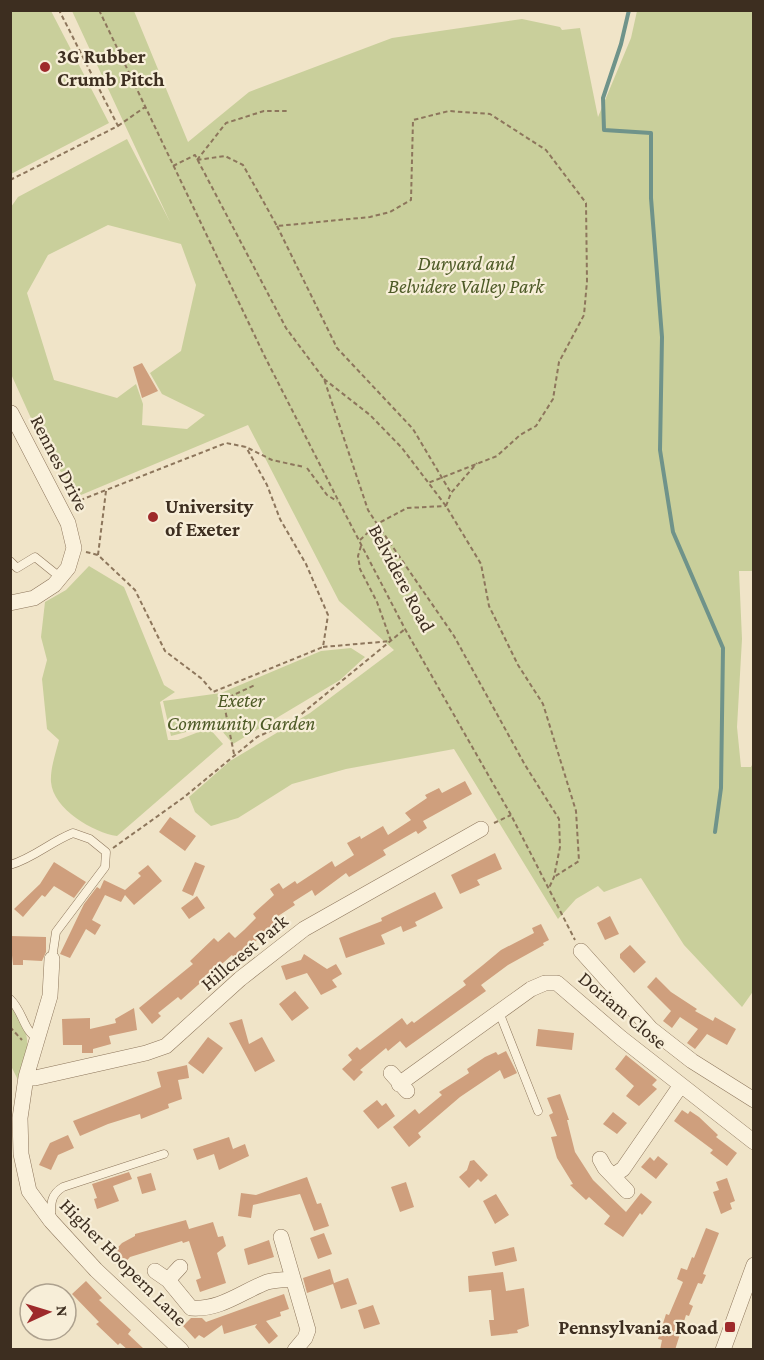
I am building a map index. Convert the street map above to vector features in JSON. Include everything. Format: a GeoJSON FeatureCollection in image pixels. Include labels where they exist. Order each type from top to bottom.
{"type":"FeatureCollection","features":[{"type":"Feature","properties":{"kind":"street","name":"Rennes Drive"},"geometry":{"type":"LineString","coordinates":[[10,603],[34,598],[61,578],[74,548],[68,523],[11,413]]}},
{"type":"Feature","properties":{"kind":"street","name":"Hillcrest Park"},"geometry":{"type":"LineString","coordinates":[[26,1077],[35,1078],[146,1053],[166,1046],[240,979],[304,929],[481,829]]}},
{"type":"Feature","properties":{"kind":"street"},"geometry":{"type":"LineString","coordinates":[[581,951],[651,1029],[692,1061],[753,1100]]}},
{"type":"Feature","properties":{"kind":"street","name":"Higher Hoopern Lane"},"geometry":{"type":"LineString","coordinates":[[52,959],[50,996],[26,1077],[20,1118],[21,1154],[29,1191],[51,1221],[96,1270],[181,1350]]}},
{"type":"Feature","properties":{"kind":"street","name":"Doriam Close"},"geometry":{"type":"LineString","coordinates":[[399,1083],[531,989],[545,983],[557,983],[753,1142]]}},
{"type":"Feature","properties":{"kind":"street"},"geometry":{"type":"LineString","coordinates":[[614,1175],[623,1169],[681,1085]]}},
{"type":"Feature","properties":{"kind":"street"},"geometry":{"type":"LineString","coordinates":[[600,1159],[605,1168],[627,1191]]}},
{"type":"Feature","properties":{"kind":"street"},"geometry":{"type":"LineString","coordinates":[[280,1237],[308,1330],[305,1338],[295,1350]]}},
{"type":"Feature","properties":{"kind":"street"},"geometry":{"type":"LineString","coordinates":[[723,1350],[753,1265]]}},
{"type":"Feature","properties":{"kind":"street"},"geometry":{"type":"LineString","coordinates":[[180,1267],[161,1275],[191,1308],[204,1309],[234,1300],[268,1282],[291,1279]]}},
{"type":"Feature","properties":{"kind":"lane"},"geometry":{"type":"LineString","coordinates":[[10,561],[17,568],[35,557],[61,578]]}},
{"type":"Feature","properties":{"kind":"lane"},"geometry":{"type":"LineString","coordinates":[[10,865],[29,859],[51,842],[73,833],[90,838],[106,852],[105,867],[56,932],[52,959]]}},
{"type":"Feature","properties":{"kind":"lane"},"geometry":{"type":"LineString","coordinates":[[10,999],[20,1008],[30,1034],[39,1039]]}},
{"type":"Feature","properties":{"kind":"lane"},"geometry":{"type":"LineString","coordinates":[[498,1011],[538,1111]]}},
{"type":"Feature","properties":{"kind":"lane"},"geometry":{"type":"LineString","coordinates":[[51,1221],[51,1201],[55,1192],[63,1187],[164,1154]]}},
{"type":"Feature","properties":{"kind":"path"},"geometry":{"type":"LineString","coordinates":[[59,10],[118,126]]}},
{"type":"Feature","properties":{"kind":"path","name":"Belvidere Road"},"geometry":{"type":"LineString","coordinates":[[99,10],[265,357],[361,545],[405,629],[511,815],[581,951]]}},
{"type":"Feature","properties":{"kind":"path"},"geometry":{"type":"LineString","coordinates":[[10,180],[118,126],[145,107]]}},
{"type":"Feature","properties":{"kind":"path"},"geometry":{"type":"LineString","coordinates":[[197,160],[226,123],[264,111],[288,111]]}},
{"type":"Feature","properties":{"kind":"path"},"geometry":{"type":"LineString","coordinates":[[277,226],[370,217],[390,212],[411,200],[414,120],[449,111],[490,114],[546,150],[586,203],[587,281],[584,315],[559,362],[553,399],[536,426],[520,435],[497,456],[479,461],[428,483]]}},
{"type":"Feature","properties":{"kind":"path"},"geometry":{"type":"LineString","coordinates":[[173,166],[195,155],[286,328],[324,379],[370,415],[402,448],[446,506],[481,564],[489,606],[518,665],[543,704],[576,811],[579,861],[554,877]]}},
{"type":"Feature","properties":{"kind":"path"},"geometry":{"type":"LineString","coordinates":[[197,160],[225,156],[243,165],[277,226],[337,348],[413,429],[451,493]]}},
{"type":"Feature","properties":{"kind":"path"},"geometry":{"type":"LineString","coordinates":[[324,379],[368,510],[454,636],[525,765],[559,819],[560,847],[554,877],[549,888]]}},
{"type":"Feature","properties":{"kind":"path"},"geometry":{"type":"LineString","coordinates":[[59,508],[226,443],[246,447],[272,460],[306,468],[327,495],[339,502]]}},
{"type":"Feature","properties":{"kind":"path"},"geometry":{"type":"LineString","coordinates":[[246,447],[267,485],[280,519],[306,564],[328,615],[323,647]]}},
{"type":"Feature","properties":{"kind":"path"},"geometry":{"type":"LineString","coordinates":[[446,506],[451,493],[479,461]]}},
{"type":"Feature","properties":{"kind":"path"},"geometry":{"type":"LineString","coordinates":[[106,491],[98,555],[135,590],[165,651],[202,679],[213,692],[323,647],[391,641]]}},
{"type":"Feature","properties":{"kind":"path"},"geometry":{"type":"LineString","coordinates":[[359,541],[377,524],[407,508],[446,506]]}},
{"type":"Feature","properties":{"kind":"path"},"geometry":{"type":"LineString","coordinates":[[361,545],[358,556],[360,568],[377,602],[391,641]]}},
{"type":"Feature","properties":{"kind":"path"},"geometry":{"type":"LineString","coordinates":[[106,852],[183,798],[257,737],[293,721],[405,629]]}},
{"type":"Feature","properties":{"kind":"path"},"geometry":{"type":"LineString","coordinates":[[234,754],[224,704],[227,698],[255,685]]}},
{"type":"Feature","properties":{"kind":"path"},"geometry":{"type":"LineString","coordinates":[[481,829],[511,815]]}},
{"type":"Feature","properties":{"kind":"green space","name":"3G Rubber Crumb Pitch"},"geometry":{"type":"Polygon","coordinates":[[[11,10],[51,11],[109,123],[11,174],[11,10]]]}},
{"type":"Feature","properties":{"kind":"green space","name":"Duryard and Belvidere Valley Park"},"geometry":{"type":"Polygon","coordinates":[[[72,11],[134,11],[188,142],[249,92],[392,38],[522,19],[560,27],[562,30],[580,28],[598,117],[631,38],[637,11],[753,11],[754,571],[739,571],[742,639],[737,727],[741,767],[751,767],[753,763],[754,990],[742,1007],[684,945],[641,878],[604,892],[598,886],[576,899],[558,919],[454,749],[346,769],[292,784],[238,818],[211,826],[195,812],[189,797],[230,761],[310,713],[394,650],[339,601],[248,425],[81,495],[49,458],[11,374],[11,207],[18,197],[127,139],[170,222],[72,11]],[[108,225],[48,255],[27,293],[54,380],[117,398],[136,384],[143,404],[142,425],[187,429],[205,415],[162,394],[150,373],[181,351],[196,285],[181,244],[108,225]]]}},
{"type":"Feature","properties":{"kind":"green space"},"geometry":{"type":"Polygon","coordinates":[[[89,566],[124,587],[164,685],[175,692],[160,702],[168,740],[178,740],[209,728],[223,744],[117,836],[97,830],[76,818],[59,801],[53,792],[51,782],[52,766],[59,740],[47,729],[42,679],[47,660],[41,637],[45,602],[66,590],[89,566]]]}},
{"type":"Feature","properties":{"kind":"green space","name":"Exeter Community Garden"},"geometry":{"type":"Polygon","coordinates":[[[351,648],[365,657],[340,680],[233,744],[216,724],[171,736],[163,701],[221,693],[321,651],[351,648]]]}},
{"type":"Feature","properties":{"kind":"green space"},"geometry":{"type":"Polygon","coordinates":[[[10,1005],[26,1034],[26,1060],[20,1084],[11,1066],[10,1005]]]}},
{"type":"Feature","properties":{"kind":"building"},"geometry":{"type":"Polygon","coordinates":[[[142,363],[158,391],[142,398],[133,367],[142,363]]]}},
{"type":"Feature","properties":{"kind":"building"},"geometry":{"type":"Polygon","coordinates":[[[465,781],[472,794],[423,821],[427,828],[418,834],[416,831],[383,850],[386,855],[349,877],[346,873],[315,896],[312,890],[293,902],[295,905],[272,920],[275,924],[235,959],[232,955],[181,1000],[178,997],[158,1013],[161,1016],[152,1024],[139,1008],[193,964],[190,961],[214,938],[218,942],[229,932],[235,938],[244,930],[256,918],[253,914],[274,895],[270,889],[279,883],[283,889],[295,881],[297,884],[332,861],[335,867],[354,855],[347,843],[360,836],[361,839],[383,826],[388,835],[411,820],[405,813],[427,798],[425,795],[439,788],[442,793],[465,781]]]}},
{"type":"Feature","properties":{"kind":"building"},"geometry":{"type":"Polygon","coordinates":[[[170,817],[196,836],[185,851],[159,832],[170,817]]]}},
{"type":"Feature","properties":{"kind":"building"},"geometry":{"type":"Polygon","coordinates":[[[495,853],[502,869],[477,880],[480,885],[460,894],[451,875],[495,853]]]}},
{"type":"Feature","properties":{"kind":"building"},"geometry":{"type":"Polygon","coordinates":[[[54,862],[86,882],[74,898],[54,886],[45,897],[42,895],[23,917],[14,909],[40,884],[54,862]]]}},
{"type":"Feature","properties":{"kind":"building"},"geometry":{"type":"Polygon","coordinates":[[[195,862],[205,866],[193,896],[182,891],[195,862]]]}},
{"type":"Feature","properties":{"kind":"building"},"geometry":{"type":"Polygon","coordinates":[[[148,865],[162,881],[134,905],[125,895],[121,902],[105,895],[92,920],[101,925],[95,935],[86,929],[70,958],[60,954],[84,904],[97,887],[100,889],[104,880],[125,890],[141,876],[138,873],[148,865]]]}},
{"type":"Feature","properties":{"kind":"building"},"geometry":{"type":"Polygon","coordinates":[[[435,892],[443,908],[415,922],[417,926],[403,932],[401,926],[381,935],[385,944],[346,958],[339,938],[382,921],[381,918],[435,892]]]}},
{"type":"Feature","properties":{"kind":"building"},"geometry":{"type":"Polygon","coordinates":[[[197,896],[205,908],[189,919],[181,908],[197,896]]]}},
{"type":"Feature","properties":{"kind":"building"},"geometry":{"type":"Polygon","coordinates":[[[610,916],[619,934],[605,940],[597,923],[610,916]]]}},
{"type":"Feature","properties":{"kind":"building"},"geometry":{"type":"Polygon","coordinates":[[[541,924],[549,940],[481,985],[486,991],[406,1048],[400,1041],[388,1051],[386,1048],[360,1070],[363,1072],[354,1081],[342,1069],[352,1060],[348,1055],[357,1047],[360,1050],[402,1018],[407,1025],[412,1021],[414,1023],[466,985],[463,981],[501,950],[534,933],[532,928],[541,924]]]}},
{"type":"Feature","properties":{"kind":"building"},"geometry":{"type":"Polygon","coordinates":[[[10,936],[46,937],[46,952],[42,961],[23,960],[23,965],[13,965],[10,936]]]}},
{"type":"Feature","properties":{"kind":"building"},"geometry":{"type":"Polygon","coordinates":[[[630,945],[646,962],[634,973],[620,958],[620,954],[630,945]]]}},
{"type":"Feature","properties":{"kind":"building"},"geometry":{"type":"Polygon","coordinates":[[[304,954],[327,969],[336,964],[342,974],[332,980],[337,987],[321,995],[307,973],[286,980],[281,966],[301,960],[304,954]]]}},
{"type":"Feature","properties":{"kind":"building"},"geometry":{"type":"Polygon","coordinates":[[[656,977],[671,992],[697,1009],[695,1011],[713,1021],[715,1017],[736,1029],[727,1045],[707,1034],[695,1049],[687,1043],[698,1029],[680,1017],[672,1028],[663,1021],[671,1011],[647,987],[656,977]]]}},
{"type":"Feature","properties":{"kind":"building"},"geometry":{"type":"Polygon","coordinates":[[[295,991],[309,1008],[292,1021],[279,1004],[295,991]]]}},
{"type":"Feature","properties":{"kind":"building"},"geometry":{"type":"Polygon","coordinates":[[[134,1008],[137,1030],[109,1036],[111,1044],[93,1049],[93,1053],[82,1053],[82,1045],[63,1045],[62,1019],[90,1018],[90,1029],[116,1023],[115,1019],[134,1008]]]}},
{"type":"Feature","properties":{"kind":"building"},"geometry":{"type":"Polygon","coordinates":[[[242,1019],[249,1044],[262,1037],[275,1061],[255,1072],[229,1023],[242,1019]]]}},
{"type":"Feature","properties":{"kind":"building"},"geometry":{"type":"Polygon","coordinates":[[[538,1029],[574,1033],[572,1050],[536,1046],[538,1029]]]}},
{"type":"Feature","properties":{"kind":"building"},"geometry":{"type":"Polygon","coordinates":[[[208,1037],[223,1048],[203,1074],[188,1063],[208,1037]]]}},
{"type":"Feature","properties":{"kind":"building"},"geometry":{"type":"Polygon","coordinates":[[[506,1051],[517,1073],[504,1079],[500,1070],[460,1097],[418,1133],[421,1137],[409,1147],[393,1127],[415,1109],[419,1114],[442,1095],[439,1092],[469,1073],[467,1069],[485,1057],[506,1051]]]}},
{"type":"Feature","properties":{"kind":"building"},"geometry":{"type":"Polygon","coordinates":[[[626,1055],[657,1080],[652,1085],[657,1089],[639,1106],[626,1096],[634,1086],[615,1069],[626,1055]]]}},
{"type":"Feature","properties":{"kind":"building"},"geometry":{"type":"Polygon","coordinates":[[[187,1065],[189,1078],[178,1080],[182,1099],[168,1104],[169,1108],[141,1119],[140,1114],[108,1124],[80,1136],[73,1121],[161,1087],[157,1072],[187,1065]]]}},
{"type":"Feature","properties":{"kind":"building"},"geometry":{"type":"Polygon","coordinates":[[[560,1094],[569,1120],[567,1120],[575,1152],[593,1180],[626,1212],[641,1193],[652,1202],[642,1215],[640,1213],[623,1237],[604,1224],[610,1216],[589,1197],[586,1200],[570,1185],[573,1184],[557,1158],[551,1137],[557,1136],[549,1115],[553,1113],[547,1098],[560,1094]]]}},
{"type":"Feature","properties":{"kind":"building"},"geometry":{"type":"Polygon","coordinates":[[[377,1100],[382,1106],[386,1103],[395,1116],[378,1129],[363,1111],[377,1100]]]}},
{"type":"Feature","properties":{"kind":"building"},"geometry":{"type":"Polygon","coordinates":[[[682,1110],[688,1114],[690,1111],[699,1117],[718,1135],[716,1137],[737,1153],[727,1166],[710,1153],[713,1150],[674,1121],[682,1110]]]}},
{"type":"Feature","properties":{"kind":"building"},"geometry":{"type":"Polygon","coordinates":[[[613,1112],[627,1123],[617,1134],[603,1124],[613,1112]]]}},
{"type":"Feature","properties":{"kind":"building"},"geometry":{"type":"Polygon","coordinates":[[[68,1135],[74,1148],[58,1155],[51,1170],[39,1165],[50,1143],[68,1135]]]}},
{"type":"Feature","properties":{"kind":"building"},"geometry":{"type":"Polygon","coordinates":[[[229,1137],[233,1149],[245,1144],[249,1156],[219,1170],[214,1154],[197,1160],[193,1149],[229,1137]]]}},
{"type":"Feature","properties":{"kind":"building"},"geometry":{"type":"Polygon","coordinates":[[[658,1156],[668,1164],[656,1179],[641,1167],[650,1157],[654,1161],[658,1156]]]}},
{"type":"Feature","properties":{"kind":"building"},"geometry":{"type":"Polygon","coordinates":[[[474,1160],[488,1175],[481,1182],[478,1179],[469,1188],[459,1177],[467,1170],[470,1161],[474,1160]]]}},
{"type":"Feature","properties":{"kind":"building"},"geometry":{"type":"Polygon","coordinates":[[[129,1172],[132,1179],[113,1186],[119,1201],[97,1209],[94,1199],[97,1198],[92,1184],[129,1172]]]}},
{"type":"Feature","properties":{"kind":"building"},"geometry":{"type":"Polygon","coordinates":[[[151,1173],[156,1190],[142,1194],[137,1177],[151,1173]]]}},
{"type":"Feature","properties":{"kind":"building"},"geometry":{"type":"Polygon","coordinates":[[[307,1177],[317,1204],[321,1203],[329,1226],[314,1231],[300,1194],[253,1205],[251,1218],[238,1216],[241,1193],[256,1195],[307,1177]]]}},
{"type":"Feature","properties":{"kind":"building"},"geometry":{"type":"Polygon","coordinates":[[[727,1178],[735,1201],[730,1203],[732,1209],[721,1214],[713,1192],[719,1190],[716,1182],[727,1178]]]}},
{"type":"Feature","properties":{"kind":"building"},"geometry":{"type":"Polygon","coordinates":[[[406,1182],[414,1207],[400,1212],[391,1187],[406,1182]]]}},
{"type":"Feature","properties":{"kind":"building"},"geometry":{"type":"Polygon","coordinates":[[[496,1194],[509,1215],[495,1224],[483,1201],[496,1194]]]}},
{"type":"Feature","properties":{"kind":"building"},"geometry":{"type":"Polygon","coordinates":[[[186,1220],[189,1229],[213,1222],[218,1237],[223,1236],[226,1246],[217,1253],[226,1283],[200,1292],[196,1280],[201,1278],[189,1241],[183,1243],[182,1241],[130,1257],[121,1267],[109,1257],[122,1243],[135,1234],[186,1220]]]}},
{"type":"Feature","properties":{"kind":"building"},"geometry":{"type":"Polygon","coordinates":[[[706,1228],[719,1233],[703,1274],[706,1275],[702,1284],[698,1283],[689,1304],[693,1306],[689,1316],[686,1315],[675,1350],[660,1350],[662,1340],[658,1339],[666,1314],[669,1315],[683,1282],[677,1279],[681,1268],[687,1270],[706,1228]]]}},
{"type":"Feature","properties":{"kind":"building"},"geometry":{"type":"Polygon","coordinates":[[[324,1233],[332,1254],[318,1259],[310,1238],[324,1233]]]}},
{"type":"Feature","properties":{"kind":"building"},"geometry":{"type":"Polygon","coordinates":[[[269,1240],[274,1257],[248,1265],[244,1249],[269,1240]]]}},
{"type":"Feature","properties":{"kind":"building"},"geometry":{"type":"Polygon","coordinates":[[[514,1247],[517,1261],[495,1266],[492,1252],[514,1247]]]}},
{"type":"Feature","properties":{"kind":"building"},"geometry":{"type":"Polygon","coordinates":[[[330,1269],[334,1283],[348,1278],[357,1304],[341,1309],[333,1284],[307,1293],[303,1278],[330,1269]]]}},
{"type":"Feature","properties":{"kind":"building"},"geometry":{"type":"Polygon","coordinates":[[[503,1272],[506,1291],[524,1288],[529,1326],[517,1330],[518,1333],[491,1336],[489,1320],[494,1320],[491,1290],[469,1292],[468,1276],[503,1272]]]}},
{"type":"Feature","properties":{"kind":"building"},"geometry":{"type":"Polygon","coordinates":[[[86,1281],[102,1298],[99,1300],[131,1330],[128,1334],[145,1350],[128,1350],[120,1343],[118,1345],[96,1324],[99,1322],[78,1300],[78,1288],[86,1281]]]}},
{"type":"Feature","properties":{"kind":"building"},"geometry":{"type":"Polygon","coordinates":[[[284,1294],[289,1309],[280,1312],[281,1316],[266,1321],[278,1336],[269,1344],[255,1327],[257,1324],[224,1334],[222,1325],[204,1338],[199,1335],[195,1339],[183,1326],[191,1318],[202,1318],[206,1322],[284,1294]]]}},
{"type":"Feature","properties":{"kind":"building"},"geometry":{"type":"Polygon","coordinates":[[[373,1305],[380,1324],[364,1329],[358,1310],[373,1305]]]}},
{"type":"Feature","properties":{"kind":"waterway"},"geometry":{"type":"LineString","coordinates":[[629,10],[621,44],[603,98],[604,130],[651,133],[651,198],[662,337],[660,450],[673,532],[723,648],[721,788],[715,832]]}},
{"type":"Feature","properties":{"kind":"place","name":"3G Rubber Crumb Pitch"},"geometry":{"type":"Point","coordinates":[45,67]}},
{"type":"Feature","properties":{"kind":"place","name":"University of Exeter"},"geometry":{"type":"Point","coordinates":[153,517]}},
{"type":"Feature","properties":{"kind":"place","name":"Pennsylvania Road"},"geometry":{"type":"Point","coordinates":[730,1327]}}]}
